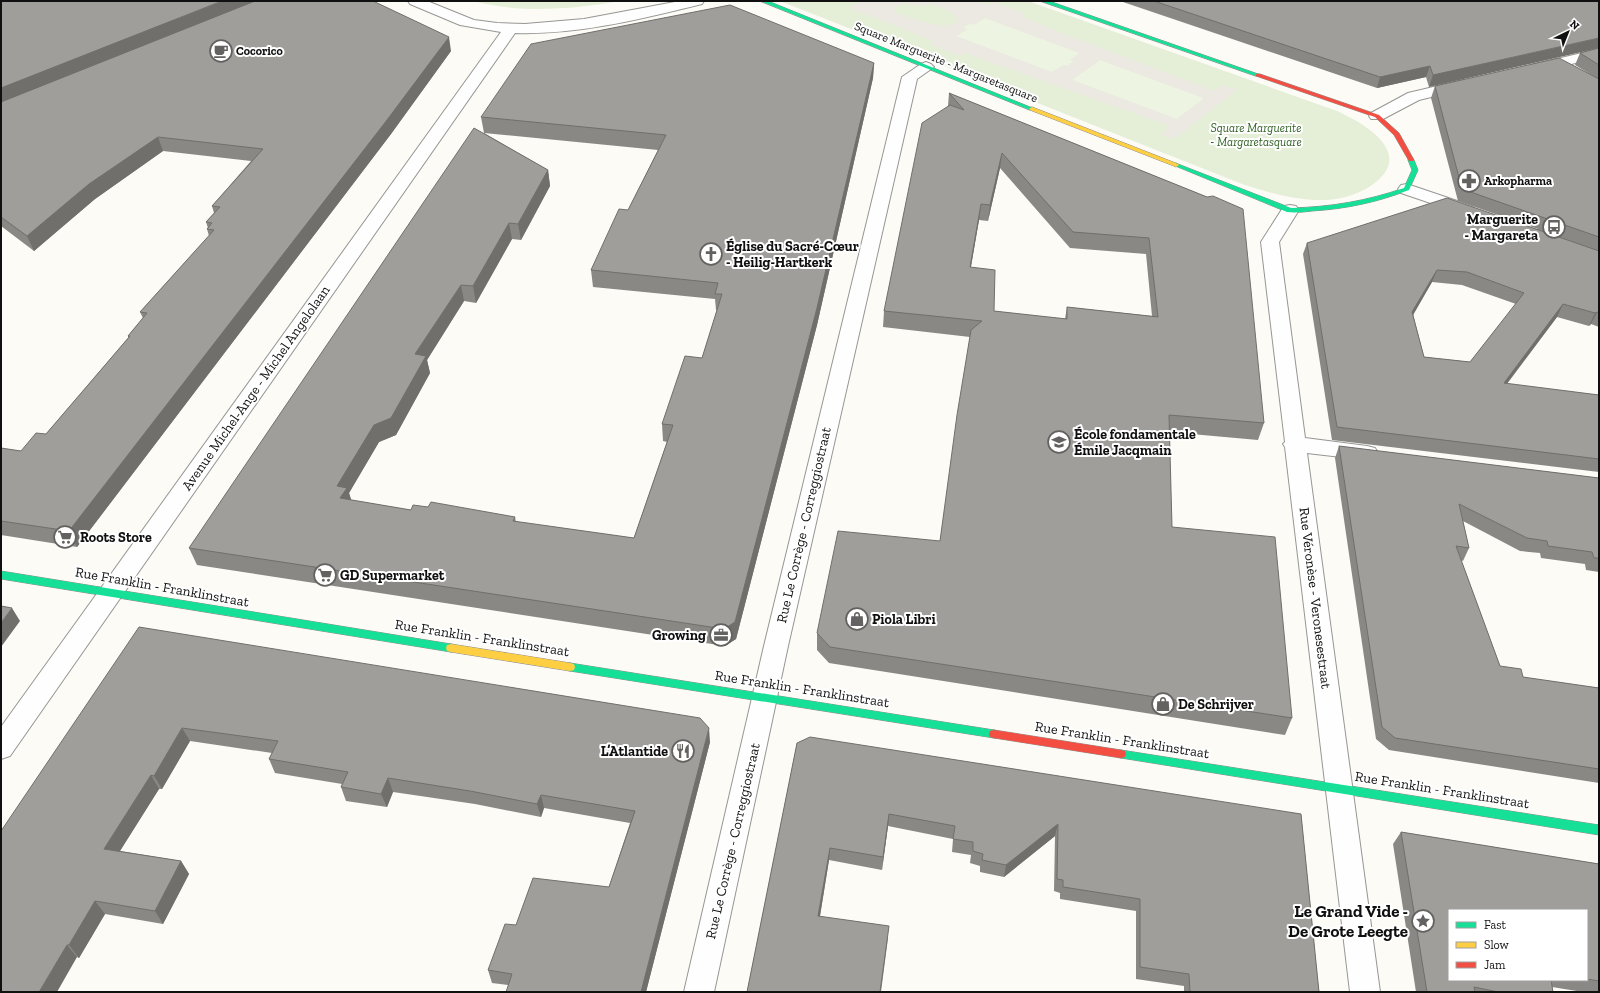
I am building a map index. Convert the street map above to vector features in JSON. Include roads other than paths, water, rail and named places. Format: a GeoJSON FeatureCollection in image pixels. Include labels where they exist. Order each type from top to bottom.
{"type":"FeatureCollection","features":[{"type":"Feature","properties":{"kind":"street"},"geometry":{"type":"LineString","coordinates":[[416,1],[471,24],[511,28],[601,21],[697,1]]}},
{"type":"Feature","properties":{"kind":"street","name":"Square Marguerite - Margaretasquare"},"geometry":{"type":"LineString","coordinates":[[763,1],[926,67],[1290,210],[1338,209],[1382,199],[1407,189]]}},
{"type":"Feature","properties":{"kind":"street"},"geometry":{"type":"LineString","coordinates":[[1043,1],[1377,116],[1395,131],[1405,144],[1415,170],[1407,189],[1481,216]]}},
{"type":"Feature","properties":{"kind":"street","name":"Avenue Michel-Ange - Michel Angelolaan"},"geometry":{"type":"LineString","coordinates":[[1,748],[511,28]]}},
{"type":"Feature","properties":{"kind":"street"},"geometry":{"type":"LineString","coordinates":[[1520,72],[1599,53]]}},
{"type":"Feature","properties":{"kind":"street"},"geometry":{"type":"LineString","coordinates":[[1558,63],[1578,74]]}},
{"type":"Feature","properties":{"kind":"street","name":"Rue Le Corrège - Correggiostraat"},"geometry":{"type":"LineString","coordinates":[[699,992],[781,622],[910,77],[926,67]]}},
{"type":"Feature","properties":{"kind":"street"},"geometry":{"type":"LineString","coordinates":[[1377,116],[1414,96],[1475,82]]}},
{"type":"Feature","properties":{"kind":"street","name":"Rue Véronèse - Veronesestraat"},"geometry":{"type":"LineString","coordinates":[[1290,210],[1270,242],[1294,444],[1365,992]]}},
{"type":"Feature","properties":{"kind":"street"},"geometry":{"type":"LineString","coordinates":[[1294,444],[1388,455]]}},
{"type":"Feature","properties":{"kind":"street","name":"Rue Franklin - Franklinstraat"},"geometry":{"type":"LineString","coordinates":[[1,575],[1599,830]]}},
{"type":"Feature","properties":{"kind":"place","name":"Cocorico"},"geometry":{"type":"Point","coordinates":[221,51]}},
{"type":"Feature","properties":{"kind":"place","name":"Arkopharma"},"geometry":{"type":"Point","coordinates":[1469,181]}},
{"type":"Feature","properties":{"kind":"place","name":"Marguerite - Margareta"},"geometry":{"type":"Point","coordinates":[1554,227]}},
{"type":"Feature","properties":{"kind":"place","name":"Église du Sacré-Cœur - Heilig-Hartkerk"},"geometry":{"type":"Point","coordinates":[711,254]}},
{"type":"Feature","properties":{"kind":"place","name":"École fondamentale Émile Jacqmain"},"geometry":{"type":"Point","coordinates":[1059,442]}},
{"type":"Feature","properties":{"kind":"place","name":"Roots Store"},"geometry":{"type":"Point","coordinates":[65,537]}},
{"type":"Feature","properties":{"kind":"place","name":"GD Supermarket"},"geometry":{"type":"Point","coordinates":[325,575]}},
{"type":"Feature","properties":{"kind":"place","name":"Piola Libri"},"geometry":{"type":"Point","coordinates":[857,619]}},
{"type":"Feature","properties":{"kind":"place","name":"Growing"},"geometry":{"type":"Point","coordinates":[721,635]}},
{"type":"Feature","properties":{"kind":"place","name":"De Schrijver"},"geometry":{"type":"Point","coordinates":[1163,704]}},
{"type":"Feature","properties":{"kind":"place","name":"L’Atlantide"},"geometry":{"type":"Point","coordinates":[683,751]}},
{"type":"Feature","properties":{"kind":"place","name":"Le Grand Vide - De Grote Leegte"},"geometry":{"type":"Point","coordinates":[1423,921]}}]}
